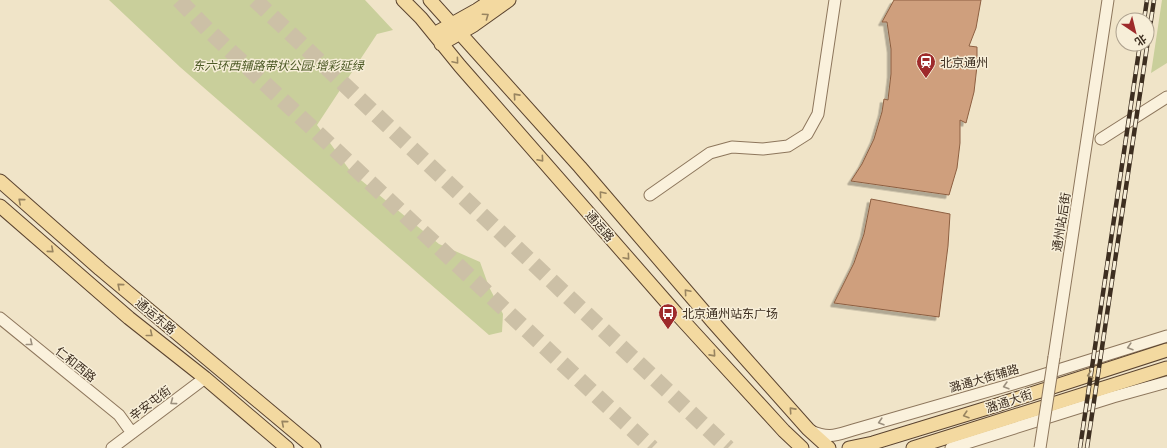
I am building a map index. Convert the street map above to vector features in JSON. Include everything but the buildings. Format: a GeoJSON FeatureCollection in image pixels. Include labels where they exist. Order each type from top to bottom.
{"type":"FeatureCollection","features":[{"type":"Feature","properties":{"kind":"main road","name":"通运路"},"geometry":{"type":"LineString","coordinates":[[403,0],[421,18],[550,170],[682,319],[784,431],[802,448]]}},
{"type":"Feature","properties":{"kind":"main road","name":"通运路"},"geometry":{"type":"LineString","coordinates":[[430,0],[580,167],[808,430],[829,448]]}},
{"type":"Feature","properties":{"kind":"main road"},"geometry":{"type":"LineString","coordinates":[[456,28],[492,0]]}},
{"type":"Feature","properties":{"kind":"main road"},"geometry":{"type":"LineString","coordinates":[[438,39],[509,0]]}},
{"type":"Feature","properties":{"kind":"main road","name":"通运东路"},"geometry":{"type":"LineString","coordinates":[[1,186],[314,448]]}},
{"type":"Feature","properties":{"kind":"main road","name":"通运东路"},"geometry":{"type":"LineString","coordinates":[[0,206],[129,318],[205,378],[287,448]]}},
{"type":"Feature","properties":{"kind":"main road","name":"潞通大街"},"geometry":{"type":"LineString","coordinates":[[849,448],[873,443],[994,406],[1167,350]]}},
{"type":"Feature","properties":{"kind":"main road","name":"潞通大街"},"geometry":{"type":"LineString","coordinates":[[913,448],[1167,368]]}},
{"type":"Feature","properties":{"kind":"street"},"geometry":{"type":"LineString","coordinates":[[650,195],[710,153],[732,147],[763,149],[788,146],[806,134],[818,114],[835,0]]}},
{"type":"Feature","properties":{"kind":"street","name":"通州站后街"},"geometry":{"type":"LineString","coordinates":[[1040,448],[1108,0]]}},
{"type":"Feature","properties":{"kind":"street"},"geometry":{"type":"LineString","coordinates":[[1101,139],[1167,97]]}},
{"type":"Feature","properties":{"kind":"street","name":"仁和西路"},"geometry":{"type":"LineString","coordinates":[[0,318],[119,415],[132,433]]}},
{"type":"Feature","properties":{"kind":"street","name":"潞通大街辅路"},"geometry":{"type":"LineString","coordinates":[[808,430],[821,436],[832,436],[1023,381],[1167,336]]}},
{"type":"Feature","properties":{"kind":"street","name":"辛安屯街"},"geometry":{"type":"LineString","coordinates":[[112,448],[205,378]]}},
{"type":"Feature","properties":{"kind":"street"},"geometry":{"type":"LineString","coordinates":[[951,448],[1113,397],[1167,382]]}},
{"type":"Feature","properties":{"kind":"green space","name":"东六环西辅路带状公园·增彩延绿"},"geometry":{"type":"Polygon","coordinates":[[[109,0],[365,0],[393,30],[377,34],[317,125],[351,172],[439,244],[480,262],[489,287],[503,314],[502,332],[489,335],[180,67],[109,0]]]}},
{"type":"Feature","properties":{"kind":"green space"},"geometry":{"type":"Polygon","coordinates":[[[1162,0],[1167,0],[1167,63],[1151,73],[1162,0]]]}},
{"type":"Feature","properties":{"kind":"tunnel"},"geometry":{"type":"LineString","coordinates":[[179,0],[207,29],[652,448]]}},
{"type":"Feature","properties":{"kind":"tunnel"},"geometry":{"type":"LineString","coordinates":[[255,0],[728,448]]}},
{"type":"Feature","properties":{"kind":"railway"},"geometry":{"type":"LineString","coordinates":[[1145,12],[1147,0]]}},
{"type":"Feature","properties":{"kind":"railway"},"geometry":{"type":"LineString","coordinates":[[1087,448],[1154,0]]}},
{"type":"Feature","properties":{"kind":"railway"},"geometry":{"type":"LineString","coordinates":[[1080,448],[1139,52]]}},
{"type":"Feature","properties":{"kind":"place","name":"北京通州"},"geometry":{"type":"Point","coordinates":[926,79]}},
{"type":"Feature","properties":{"kind":"place","name":"北京通州站东广场"},"geometry":{"type":"Point","coordinates":[668,330]}}]}
